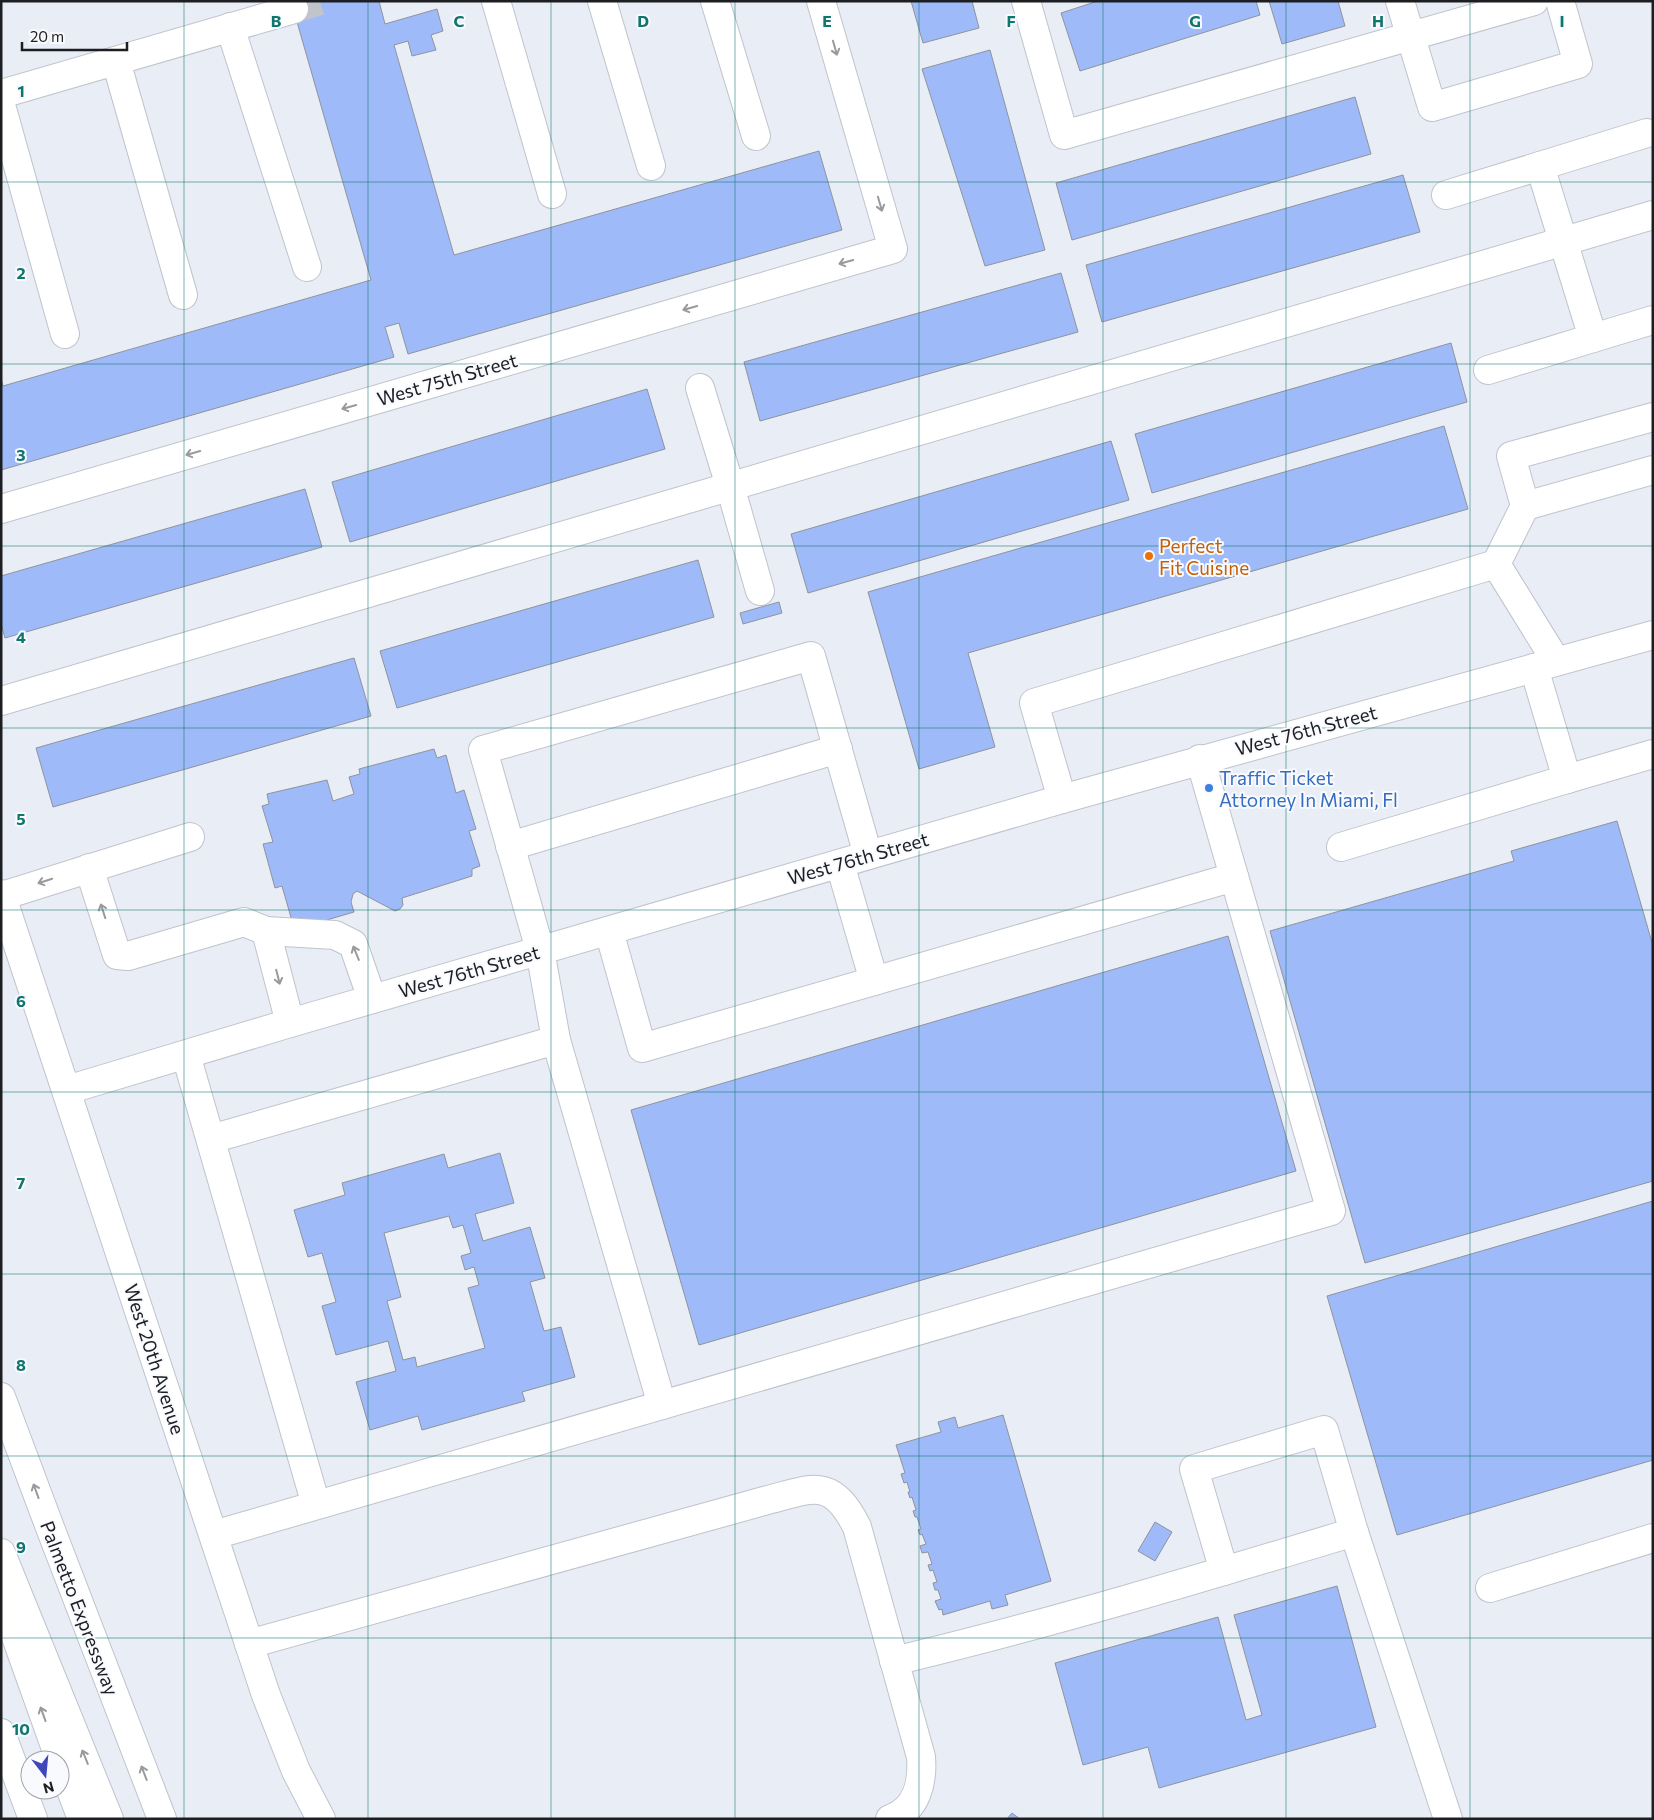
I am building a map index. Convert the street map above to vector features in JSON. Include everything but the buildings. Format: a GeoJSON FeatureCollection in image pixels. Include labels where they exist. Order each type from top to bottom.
{"type":"FeatureCollection","features":[{"type":"Feature","properties":{"kind":"main road"},"geometry":{"type":"LineString","coordinates":[[496,1],[552,194]]}},
{"type":"Feature","properties":{"kind":"main road"},"geometry":{"type":"LineString","coordinates":[[602,1],[651,166]]}},
{"type":"Feature","properties":{"kind":"main road"},"geometry":{"type":"LineString","coordinates":[[716,1],[756,136]]}},
{"type":"Feature","properties":{"kind":"main road","name":"West 75th Street"},"geometry":{"type":"LineString","coordinates":[[1,509],[893,249],[821,1]]}},
{"type":"Feature","properties":{"kind":"main road"},"geometry":{"type":"LineString","coordinates":[[1026,1],[1064,135],[1410,37],[1485,8],[1534,1]]}},
{"type":"Feature","properties":{"kind":"main road"},"geometry":{"type":"LineString","coordinates":[[1400,1],[1432,107],[1578,64],[1560,1]]}},
{"type":"Feature","properties":{"kind":"main road"},"geometry":{"type":"LineString","coordinates":[[1,94],[294,9]]}},
{"type":"Feature","properties":{"kind":"main road"},"geometry":{"type":"LineString","coordinates":[[230,27],[307,267]]}},
{"type":"Feature","properties":{"kind":"main road"},"geometry":{"type":"LineString","coordinates":[[116,61],[183,295]]}},
{"type":"Feature","properties":{"kind":"main road"},"geometry":{"type":"LineString","coordinates":[[1,106],[65,334]]}},
{"type":"Feature","properties":{"kind":"main road"},"geometry":{"type":"LineString","coordinates":[[1446,195],[1647,133]]}},
{"type":"Feature","properties":{"kind":"main road"},"geometry":{"type":"LineString","coordinates":[[1540,166],[1593,338]]}},
{"type":"Feature","properties":{"kind":"main road"},"geometry":{"type":"LineString","coordinates":[[1,700],[1653,216]]}},
{"type":"Feature","properties":{"kind":"main road"},"geometry":{"type":"LineString","coordinates":[[1488,370],[1653,320]]}},
{"type":"Feature","properties":{"kind":"main road"},"geometry":{"type":"LineString","coordinates":[[700,388],[760,591]]}},
{"type":"Feature","properties":{"kind":"main road"},"geometry":{"type":"LineString","coordinates":[[1062,799],[1034,703],[1496,564],[1525,506],[1511,456],[1653,417]]}},
{"type":"Feature","properties":{"kind":"main road"},"geometry":{"type":"LineString","coordinates":[[1525,506],[1653,470]]}},
{"type":"Feature","properties":{"kind":"main road"},"geometry":{"type":"LineString","coordinates":[[1496,564],[1545,665],[1567,780]]}},
{"type":"Feature","properties":{"kind":"main road","name":"West 76th Street"},"geometry":{"type":"LineString","coordinates":[[67,1090],[372,999],[1200,759],[1653,635]]}},
{"type":"Feature","properties":{"kind":"main road"},"geometry":{"type":"LineString","coordinates":[[662,1405],[556,1040],[540,950],[483,750],[811,656],[868,855]]}},
{"type":"Feature","properties":{"kind":"main road"},"geometry":{"type":"LineString","coordinates":[[510,846],[838,749]]}},
{"type":"Feature","properties":{"kind":"main road"},"geometry":{"type":"LineString","coordinates":[[1342,847],[1653,754]]}},
{"type":"Feature","properties":{"kind":"main road"},"geometry":{"type":"LineString","coordinates":[[214,1534],[1331,1211],[1200,759]]}},
{"type":"Feature","properties":{"kind":"main road"},"geometry":{"type":"LineString","coordinates":[[1,895],[190,837]]}},
{"type":"Feature","properties":{"kind":"main road"},"geometry":{"type":"LineString","coordinates":[[840,864],[874,981]]}},
{"type":"Feature","properties":{"kind":"main road"},"geometry":{"type":"LineString","coordinates":[[89,868],[117,955],[128,956],[244,922],[266,931],[335,935],[353,944],[372,999]]}},
{"type":"Feature","properties":{"kind":"main road"},"geometry":{"type":"LineString","coordinates":[[609,931],[642,1048],[1234,877]]}},
{"type":"Feature","properties":{"kind":"main road","name":"West 20th Avenue"},"geometry":{"type":"LineString","coordinates":[[1,895],[249,1644],[281,1736],[321,1819]]}},
{"type":"Feature","properties":{"kind":"main road"},"geometry":{"type":"LineString","coordinates":[[266,931],[290,1023]]}},
{"type":"Feature","properties":{"kind":"main road"},"geometry":{"type":"LineString","coordinates":[[211,1140],[556,1040]]}},
{"type":"Feature","properties":{"kind":"main road"},"geometry":{"type":"LineString","coordinates":[[186,1055],[316,1505]]}},
{"type":"Feature","properties":{"kind":"main road","name":"Palmetto Expressway"},"geometry":{"type":"LineString","coordinates":[[1,1396],[162,1819]]}},
{"type":"Feature","properties":{"kind":"main road"},"geometry":{"type":"LineString","coordinates":[[1224,1572],[1194,1469],[1324,1430],[1354,1532],[1448,1819]]}},
{"type":"Feature","properties":{"kind":"main road"},"geometry":{"type":"LineString","coordinates":[[249,1644],[809,1490],[820,1489],[828,1491],[836,1496],[851,1514],[857,1527],[921,1757],[922,1773],[918,1790],[912,1803],[905,1811],[890,1819]]}},
{"type":"Feature","properties":{"kind":"main road"},"geometry":{"type":"LineString","coordinates":[[894,1661],[959,1646],[1224,1572],[1354,1532]]}},
{"type":"Feature","properties":{"kind":"main road"},"geometry":{"type":"LineString","coordinates":[[1490,1588],[1653,1538]]}},
{"type":"Feature","properties":{"kind":"main road"},"geometry":{"type":"LineString","coordinates":[[1,1552],[109,1819]]}},
{"type":"Feature","properties":{"kind":"main road"},"geometry":{"type":"LineString","coordinates":[[1,1596],[56,1750]]}},
{"type":"Feature","properties":{"kind":"main road"},"geometry":{"type":"LineString","coordinates":[[1,1733],[33,1819]]}},
{"type":"Feature","properties":{"kind":"main road"},"geometry":{"type":"LineString","coordinates":[[70,1787],[82,1819]]}},
{"type":"Feature","properties":{"kind":"tunnel"},"geometry":{"type":"LineString","coordinates":[[294,9],[320,1]]}},
{"type":"Feature","properties":{"kind":"place","name":"Perfect Fit Cuisine"},"geometry":{"type":"Point","coordinates":[1149,556]}},
{"type":"Feature","properties":{"kind":"place","name":"Traffic Ticket Attorney In Miami, Fl"},"geometry":{"type":"Point","coordinates":[1209,788]}}]}
